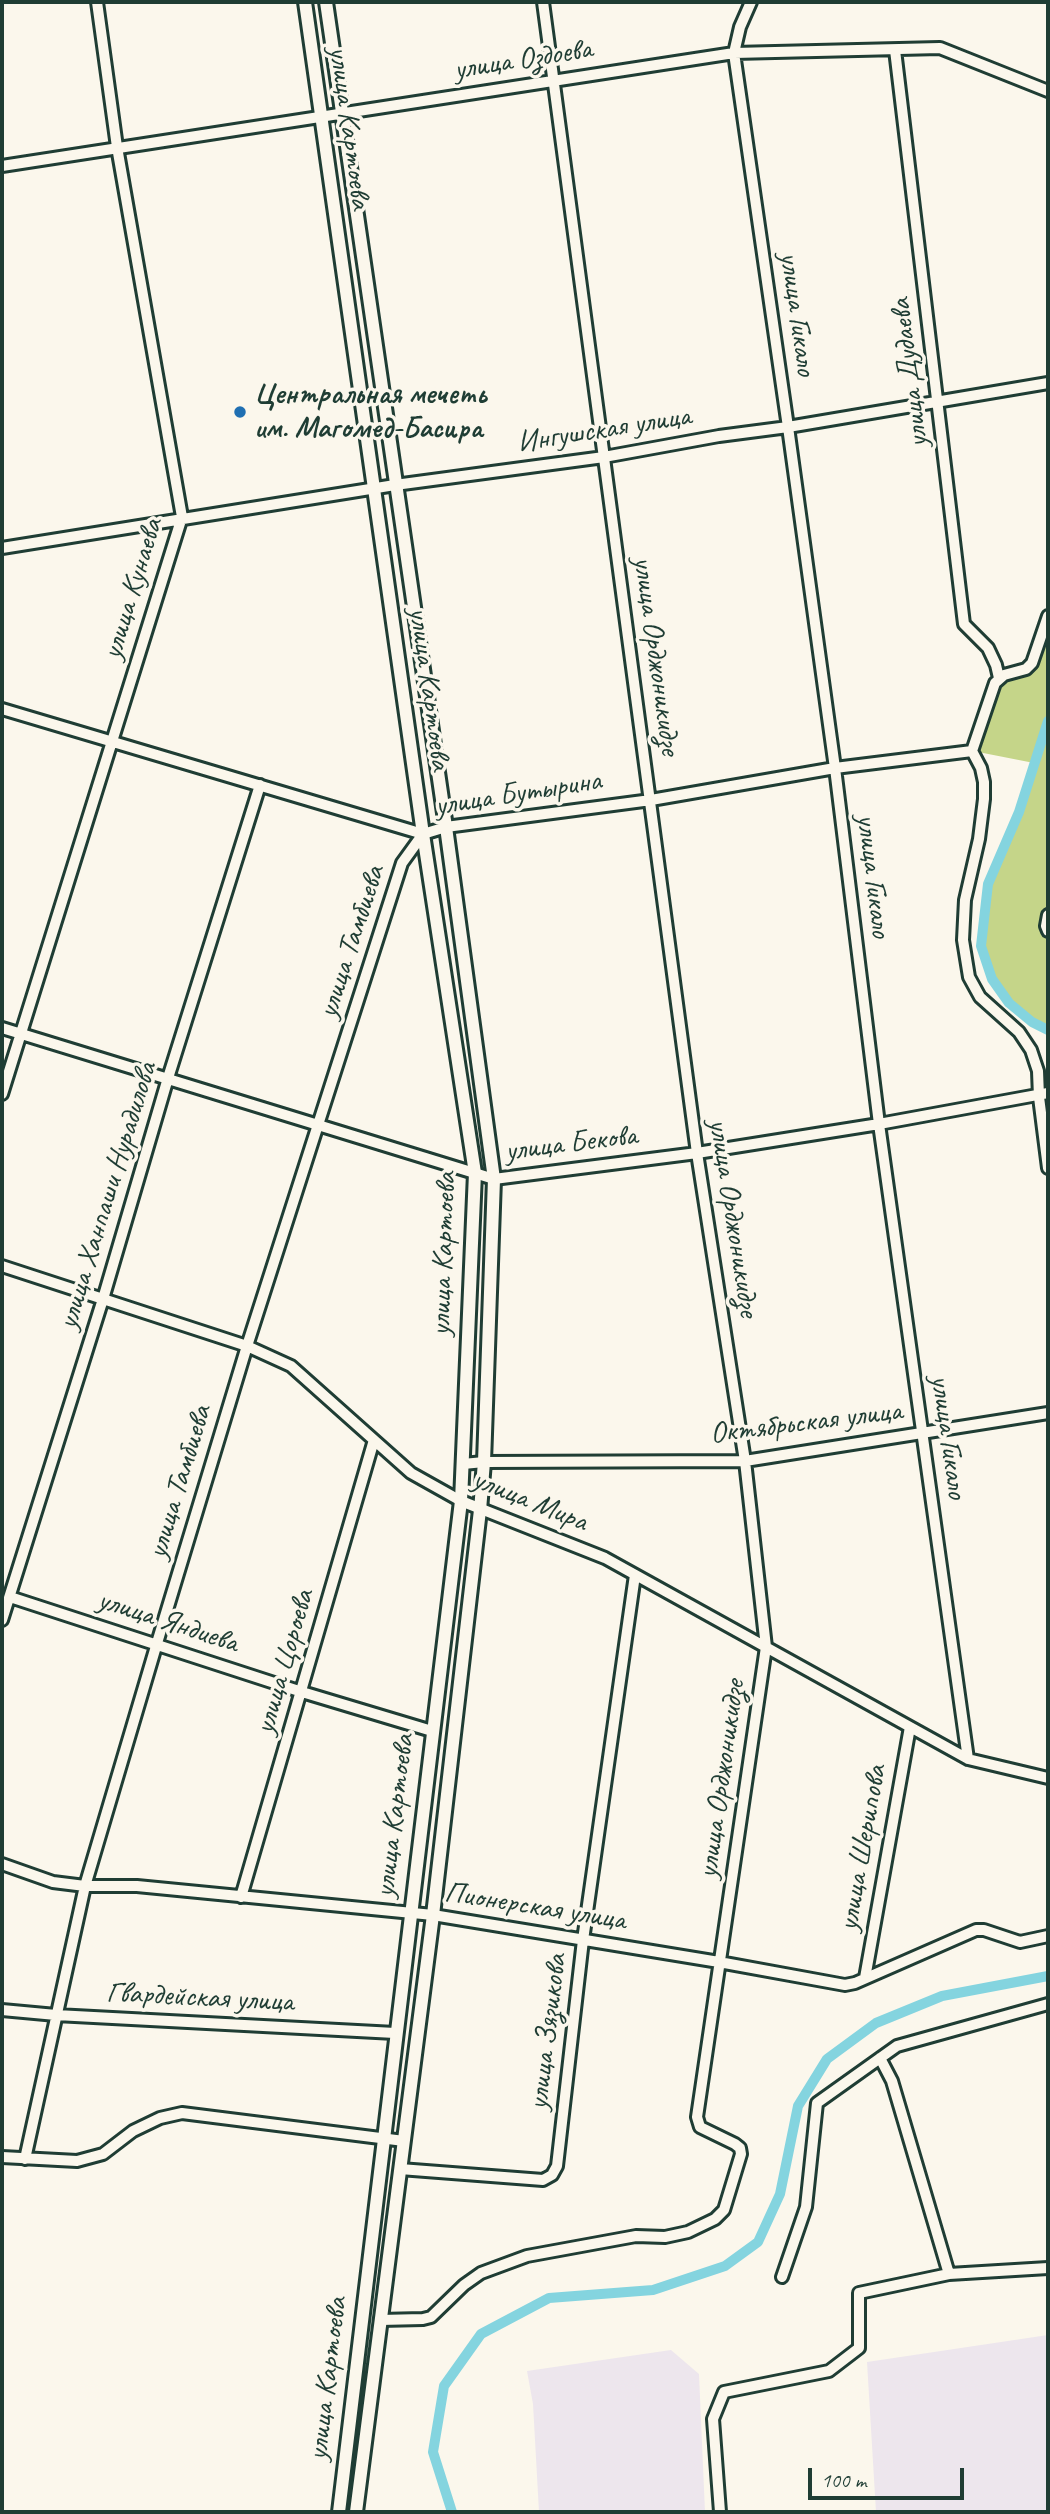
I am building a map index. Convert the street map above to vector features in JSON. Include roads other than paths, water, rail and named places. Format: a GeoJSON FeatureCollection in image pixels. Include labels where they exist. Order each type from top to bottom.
{"type":"FeatureCollection","features":[{"type":"Feature","properties":{"kind":"main road","name":"улица Картоева"},"geometry":{"type":"LineString","coordinates":[[305,2],[423,834],[475,1174],[461,1501],[338,2512]]}},
{"type":"Feature","properties":{"kind":"main road","name":"улица Картоева"},"geometry":{"type":"LineString","coordinates":[[326,2],[446,827],[494,1179],[480,1510],[433,1915],[356,2512]]}},
{"type":"Feature","properties":{"kind":"street","name":"улица Кунаева"},"geometry":{"type":"LineString","coordinates":[[2,1094],[182,517],[117,147],[97,2]]}},
{"type":"Feature","properties":{"kind":"street","name":"улица Орджоникидзе"},"geometry":{"type":"LineString","coordinates":[[380,2320],[431,2317],[464,2285],[499,2264],[527,2256],[636,2236],[664,2237],[688,2231],[720,2216],[741,2154],[740,2148],[735,2144],[706,2132],[700,2127],[697,2118],[766,1647],[745,1461],[697,1153],[543,2]]}},
{"type":"Feature","properties":{"kind":"street","name":"улица Гикало"},"geometry":{"type":"LineString","coordinates":[[751,2],[740,27],[734,53],[835,768],[879,1124],[968,1759]]}},
{"type":"Feature","properties":{"kind":"street","name":"улица Оздоева"},"geometry":{"type":"LineString","coordinates":[[2,166],[734,53],[940,48],[1048,91]]}},
{"type":"Feature","properties":{"kind":"street","name":"улица Дудаева"},"geometry":{"type":"LineString","coordinates":[[895,50],[964,625],[988,648],[999,678]]}},
{"type":"Feature","properties":{"kind":"street","name":"Ингушская улица"},"geometry":{"type":"LineString","coordinates":[[2,548],[182,517],[604,457],[1048,383]]}},
{"type":"Feature","properties":{"kind":"street"},"geometry":{"type":"LineString","coordinates":[[1048,616],[1032,663],[1026,669],[999,678],[995,683],[972,751],[984,782],[984,799],[979,839],[965,900],[963,940],[969,977],[980,997],[1019,1032],[1031,1050],[1043,1095],[1048,1168]]}},
{"type":"Feature","properties":{"kind":"street","name":"улица Бутырина"},"geometry":{"type":"LineString","coordinates":[[2,709],[423,834],[446,827],[651,800],[835,768],[972,751]]}},
{"type":"Feature","properties":{"kind":"street","name":"улица Ханпаши Нурадилова"},"geometry":{"type":"LineString","coordinates":[[2,1620],[260,785]]}},
{"type":"Feature","properties":{"kind":"street","name":"улица Тамбиева"},"geometry":{"type":"LineString","coordinates":[[24,2159],[85,1886],[157,1643],[247,1346],[402,863],[423,834]]}},
{"type":"Feature","properties":{"kind":"street"},"geometry":{"type":"LineString","coordinates":[[1048,915],[1048,931]]}},
{"type":"Feature","properties":{"kind":"street","name":"улица Бекова"},"geometry":{"type":"LineString","coordinates":[[2,1028],[494,1179],[697,1153],[1043,1095]]}},
{"type":"Feature","properties":{"kind":"street","name":"улица Мира"},"geometry":{"type":"LineString","coordinates":[[2,1266],[247,1346],[291,1366],[411,1473],[461,1501],[605,1558],[968,1759],[1048,1778]]}},
{"type":"Feature","properties":{"kind":"street","name":"Октябрьская улица"},"geometry":{"type":"LineString","coordinates":[[463,1464],[745,1461],[1048,1413]]}},
{"type":"Feature","properties":{"kind":"street","name":"улица Цороева"},"geometry":{"type":"LineString","coordinates":[[241,1897],[374,1440]]}},
{"type":"Feature","properties":{"kind":"street","name":"улица Зязикова"},"geometry":{"type":"LineString","coordinates":[[400,2169],[543,2180],[552,2175],[556,2166],[583,1940],[635,1575]]}},
{"type":"Feature","properties":{"kind":"street","name":"улица Яндиева"},"geometry":{"type":"LineString","coordinates":[[10,1597],[302,1692],[432,1731]]}},
{"type":"Feature","properties":{"kind":"street","name":"улица Шерипова"},"geometry":{"type":"LineString","coordinates":[[864,1978],[910,1727]]}},
{"type":"Feature","properties":{"kind":"street","name":"Пионерская улица"},"geometry":{"type":"LineString","coordinates":[[2,1864],[53,1882],[85,1886],[137,1886],[433,1915],[845,1985],[976,1930],[984,1930],[1020,1942],[1048,1936]]}},
{"type":"Feature","properties":{"kind":"street"},"geometry":{"type":"LineString","coordinates":[[782,2277],[806,2207],[817,2103],[897,2046],[1048,2004]]}},
{"type":"Feature","properties":{"kind":"street","name":"Гвардейская улица"},"geometry":{"type":"LineString","coordinates":[[2,2010],[395,2033]]}},
{"type":"Feature","properties":{"kind":"street"},"geometry":{"type":"LineString","coordinates":[[880,2058],[892,2081],[949,2274]]}},
{"type":"Feature","properties":{"kind":"street"},"geometry":{"type":"LineString","coordinates":[[2,2157],[77,2161],[103,2154],[133,2131],[160,2118],[182,2113],[404,2141]]}},
{"type":"Feature","properties":{"kind":"street"},"geometry":{"type":"LineString","coordinates":[[720,2512],[713,2420],[724,2392],[829,2371],[859,2348],[859,2293],[949,2274],[1048,2267]]}},
{"type":"Feature","properties":{"kind":"waterway"},"geometry":{"type":"LineString","coordinates":[[1048,721],[1019,812],[988,884],[981,946],[992,979],[1009,1003],[1032,1022],[1048,1030]]}},
{"type":"Feature","properties":{"kind":"waterway"},"geometry":{"type":"LineString","coordinates":[[452,2512],[433,2452],[444,2386],[481,2334],[549,2298],[653,2290],[725,2266],[758,2242],[780,2194],[798,2106],[827,2059],[876,2023],[942,1996],[1048,1976]]}},
{"type":"Feature","properties":{"kind":"place","name":"Центральная мечеть им. Магомед-Басира"},"geometry":{"type":"Point","coordinates":[240,412]}}]}
